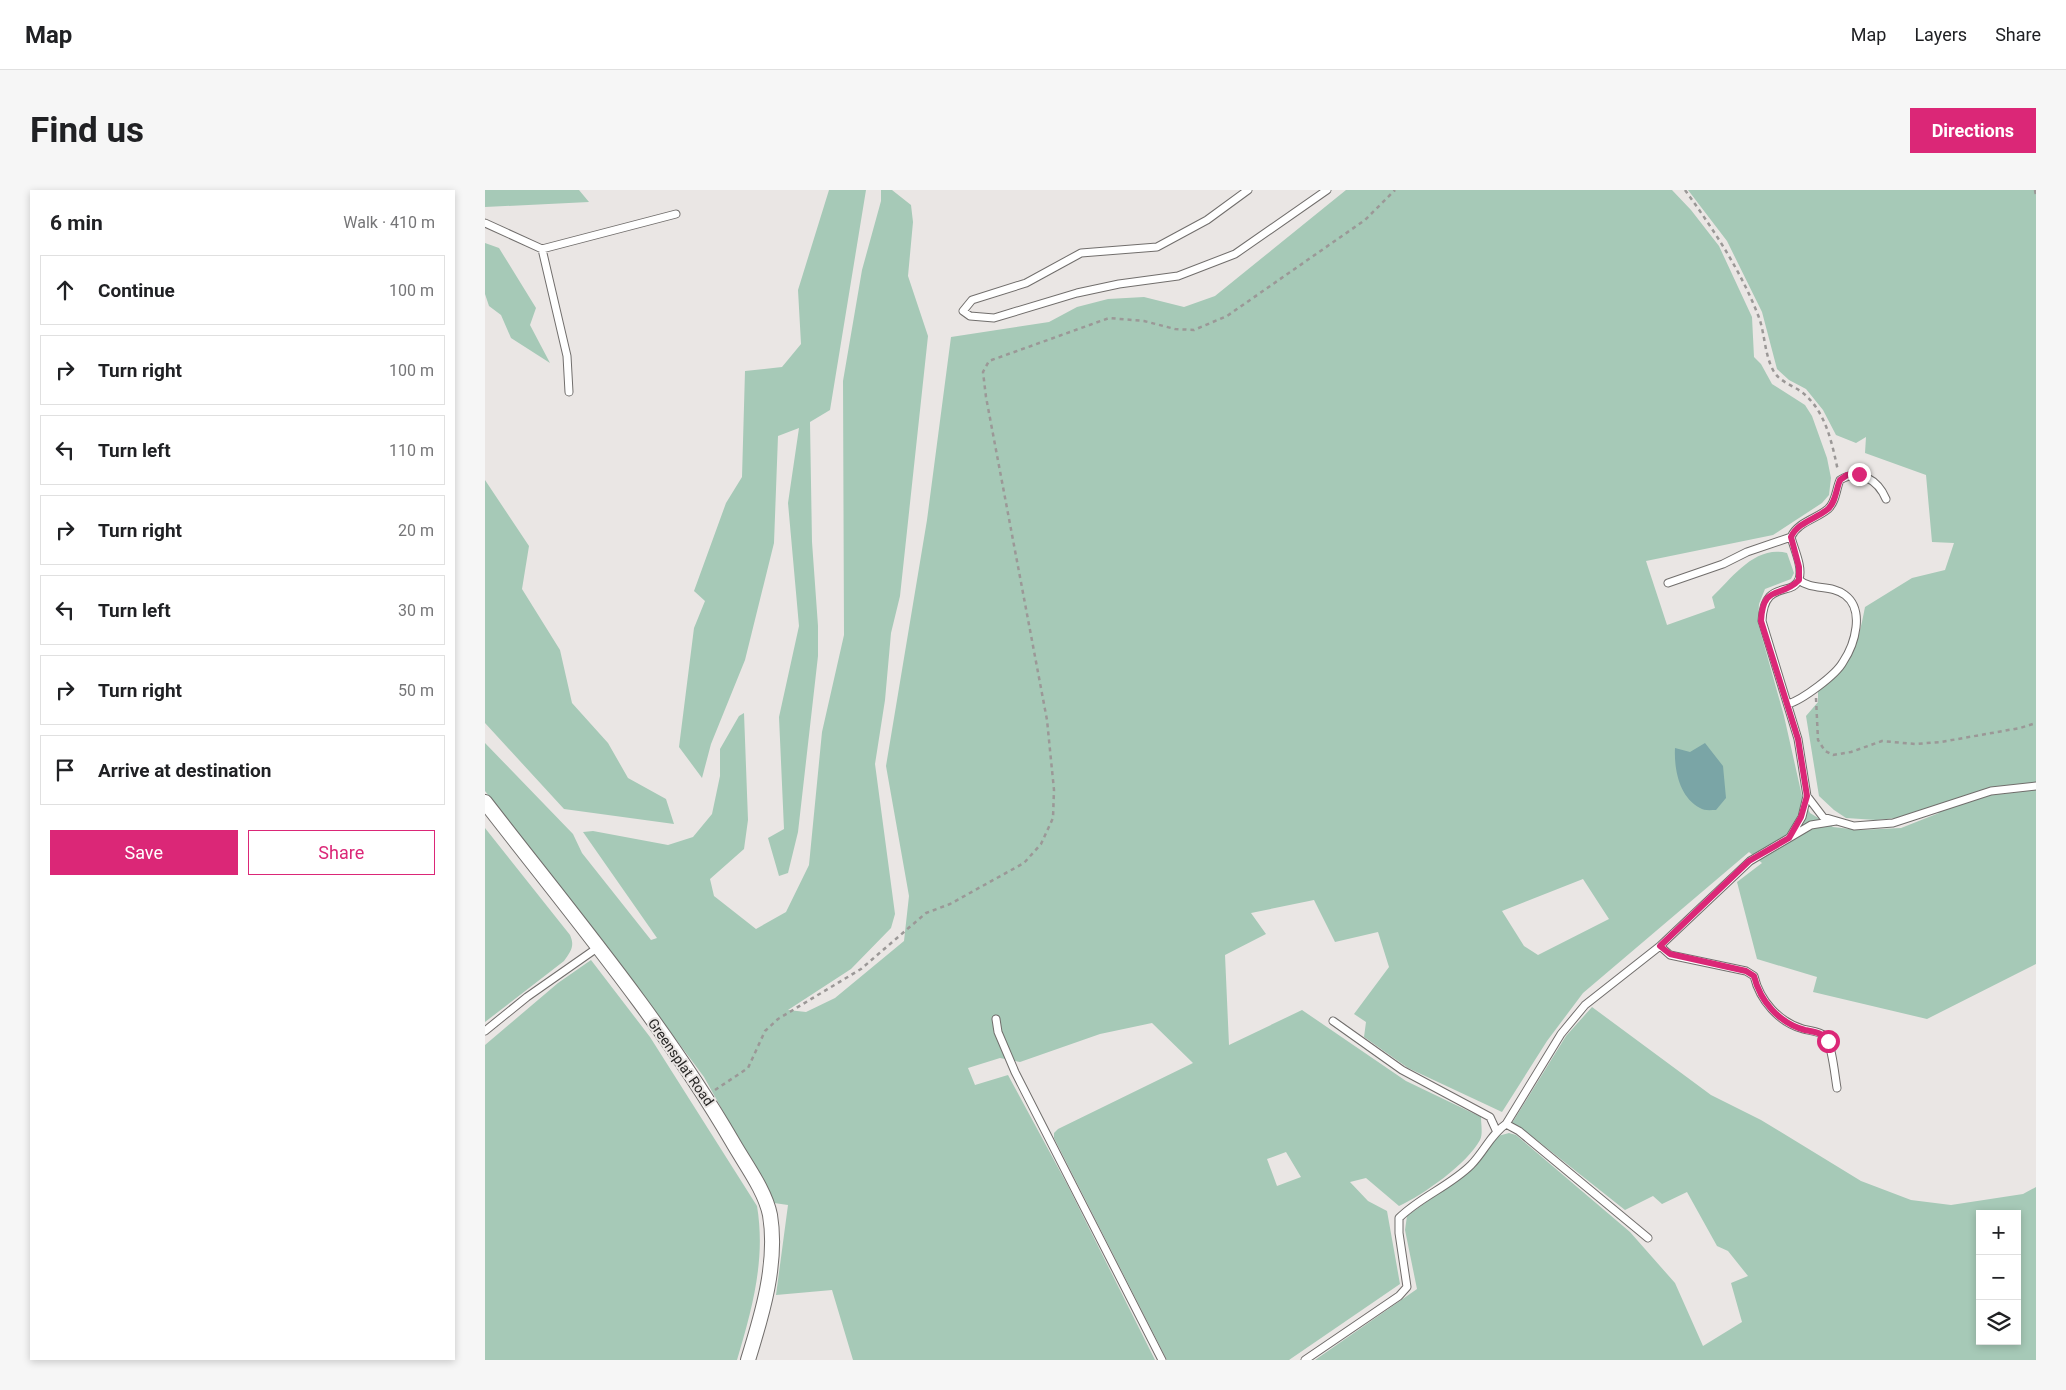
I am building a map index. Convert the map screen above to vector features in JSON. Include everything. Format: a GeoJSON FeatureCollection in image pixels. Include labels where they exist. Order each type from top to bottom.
{"type":"FeatureCollection","features":[{"type":"Feature","properties":{"kind":"street","name":"Greensplat Road"},"geometry":{"type":"LineString","coordinates":[[485,802],[597,948],[706,1097],[756,1182],[770,1214],[771,1258],[759,1327],[748,1360]]}},
{"type":"Feature","properties":{"kind":"lane"},"geometry":{"type":"LineString","coordinates":[[1248,190],[1207,220],[1157,247],[1081,253],[1026,283],[971,300],[963,310],[970,316],[994,318],[1077,293],[1119,284],[1178,276],[1235,254],[1327,190]]}},
{"type":"Feature","properties":{"kind":"lane"},"geometry":{"type":"LineString","coordinates":[[485,223],[542,249],[676,214]]}},
{"type":"Feature","properties":{"kind":"lane"},"geometry":{"type":"LineString","coordinates":[[542,249],[567,356],[569,392]]}},
{"type":"Feature","properties":{"kind":"lane"},"geometry":{"type":"LineString","coordinates":[[1789,838],[1801,817],[1807,796],[1798,739],[1761,621],[1762,606],[1772,592],[1792,587],[1799,580],[1799,567],[1791,537],[1794,530],[1829,508],[1835,498],[1840,480],[1847,475],[1859,474],[1870,479],[1881,489],[1886,499]]}},
{"type":"Feature","properties":{"kind":"lane"},"geometry":{"type":"LineString","coordinates":[[1669,583],[1791,537]]}},
{"type":"Feature","properties":{"kind":"lane"},"geometry":{"type":"LineString","coordinates":[[1788,704],[1799,701],[1810,690],[1827,679],[1843,663],[1851,644],[1857,618],[1855,606],[1845,595],[1826,588],[1806,586],[1799,580]]}},
{"type":"Feature","properties":{"kind":"lane"},"geometry":{"type":"LineString","coordinates":[[1807,796],[1823,817],[1854,826],[1893,824],[1991,790],[2036,786]]}},
{"type":"Feature","properties":{"kind":"lane"},"geometry":{"type":"LineString","coordinates":[[1305,1360],[1399,1296],[1407,1287],[1399,1233],[1399,1218],[1470,1166],[1496,1130],[1506,1124],[1561,1034],[1585,1005],[1660,946],[1749,861],[1811,825],[1836,821]]}},
{"type":"Feature","properties":{"kind":"lane"},"geometry":{"type":"LineString","coordinates":[[1660,946],[1670,954],[1746,971],[1754,976],[1756,986],[1777,1016],[1787,1024],[1817,1032],[1828,1041],[1837,1088]]}},
{"type":"Feature","properties":{"kind":"lane"},"geometry":{"type":"LineString","coordinates":[[485,1031],[527,997],[597,948]]}},
{"type":"Feature","properties":{"kind":"lane"},"geometry":{"type":"LineString","coordinates":[[996,1019],[997,1032],[1015,1072],[1162,1360]]}},
{"type":"Feature","properties":{"kind":"lane"},"geometry":{"type":"LineString","coordinates":[[1333,1021],[1402,1070],[1490,1117],[1496,1130]]}},
{"type":"Feature","properties":{"kind":"lane"},"geometry":{"type":"LineString","coordinates":[[1506,1124],[1519,1131],[1648,1238]]}},
{"type":"Feature","properties":{"kind":"path"},"geometry":{"type":"LineString","coordinates":[[706,1097],[748,1068],[765,1031],[778,1019],[861,969],[927,913],[968,895],[1024,863],[1041,844],[1053,818],[1054,783],[1047,720],[986,397],[983,372],[989,361],[1109,318],[1144,321],[1175,329],[1194,330],[1227,316],[1276,282],[1365,220],[1395,190]]}},
{"type":"Feature","properties":{"kind":"path"},"geometry":{"type":"LineString","coordinates":[[1685,190],[1724,245],[1759,316],[1773,371],[1785,383],[1802,393],[1819,411],[1833,446],[1840,480]]}},
{"type":"Feature","properties":{"kind":"path"},"geometry":{"type":"LineString","coordinates":[[2035,190],[2036,196]]}},
{"type":"Feature","properties":{"kind":"path"},"geometry":{"type":"LineString","coordinates":[[1810,690],[1816,693],[1818,740],[1825,751],[1833,755],[1851,752],[1882,740],[1915,744],[1941,742],[2020,728],[2036,723]]}},
{"type":"Feature","properties":{"kind":"green space"},"geometry":{"type":"Polygon","coordinates":[[[485,190],[579,190],[589,202],[485,207],[485,190]]]}},
{"type":"Feature","properties":{"kind":"green space"},"geometry":{"type":"Polygon","coordinates":[[[829,190],[866,190],[830,410],[810,422],[812,542],[818,626],[818,656],[798,832],[788,873],[779,876],[768,838],[784,829],[779,717],[799,626],[788,503],[799,428],[778,436],[774,543],[745,660],[711,744],[702,778],[679,747],[694,628],[705,601],[694,591],[726,503],[742,477],[745,371],[782,367],[801,344],[798,290],[829,190]]]}},
{"type":"Feature","properties":{"kind":"green space"},"geometry":{"type":"Polygon","coordinates":[[[881,190],[892,190],[911,205],[913,222],[908,276],[928,336],[900,596],[891,633],[885,700],[875,764],[895,914],[891,928],[851,969],[788,1010],[806,1012],[835,998],[904,941],[909,896],[886,766],[927,520],[951,337],[1049,322],[1077,307],[1108,299],[1144,297],[1184,307],[1215,296],[1346,190],[1672,190],[1691,210],[1719,246],[1752,317],[1754,357],[1761,364],[1772,384],[1805,405],[1812,416],[1827,458],[1831,478],[1829,495],[1822,503],[1773,535],[1646,561],[1667,625],[1715,608],[1712,597],[1745,564],[1755,558],[1775,552],[1787,553],[1794,573],[1791,579],[1765,589],[1759,604],[1758,623],[1784,716],[1802,796],[1810,813],[1833,827],[1859,830],[1901,828],[1939,813],[1927,811],[1908,817],[1876,820],[1846,818],[1834,810],[1819,796],[1806,716],[1818,702],[1818,689],[1839,671],[1851,654],[1859,634],[1865,607],[1912,578],[1945,570],[1954,543],[1932,542],[1926,475],[1865,453],[1866,437],[1856,443],[1836,435],[1823,410],[1806,389],[1789,380],[1777,369],[1762,312],[1727,241],[1688,190],[2036,190],[2036,964],[1927,1019],[1813,992],[1817,977],[1757,959],[1737,882],[1762,863],[1749,852],[1583,993],[1547,1041],[1502,1112],[1408,1068],[1364,1037],[1366,1022],[1354,1014],[1389,967],[1378,932],[1335,942],[1314,900],[1251,913],[1266,934],[1225,955],[1229,1045],[1302,1010],[1406,1081],[1481,1117],[1481,1138],[1465,1159],[1432,1187],[1399,1206],[1366,1178],[1350,1182],[1368,1201],[1387,1211],[1400,1284],[1289,1360],[1167,1360],[1054,1138],[1054,1133],[1058,1129],[1193,1063],[1152,1023],[1100,1034],[1020,1062],[1000,1058],[968,1068],[975,1085],[1008,1075],[1068,1186],[1155,1360],[853,1360],[832,1290],[776,1295],[788,1205],[774,1203],[704,1077],[607,947],[485,791],[485,743],[573,834],[582,853],[651,940],[657,938],[583,832],[593,831],[668,845],[693,837],[712,814],[720,776],[720,749],[739,716],[744,713],[748,820],[744,849],[710,879],[714,896],[756,929],[786,912],[809,865],[822,732],[844,635],[843,381],[862,270],[881,201],[881,190]],[[1583,879],[1502,911],[1524,946],[1538,955],[1609,919],[1583,879]],[[1286,1152],[1267,1159],[1277,1186],[1301,1177],[1286,1152]]]}},
{"type":"Feature","properties":{"kind":"green space"},"geometry":{"type":"Polygon","coordinates":[[[485,243],[499,248],[536,308],[530,325],[550,363],[511,338],[501,315],[489,306],[485,294],[485,243]]]}},
{"type":"Feature","properties":{"kind":"green space"},"geometry":{"type":"Polygon","coordinates":[[[485,480],[529,546],[522,589],[560,650],[572,703],[608,743],[628,778],[666,799],[674,824],[564,809],[485,723],[485,480]]]}},
{"type":"Feature","properties":{"kind":"green space"},"geometry":{"type":"Polygon","coordinates":[[[485,828],[570,935],[572,945],[564,961],[485,1022],[485,828]]]}},
{"type":"Feature","properties":{"kind":"green space"},"geometry":{"type":"Polygon","coordinates":[[[591,960],[650,1037],[757,1206],[760,1246],[759,1265],[748,1322],[737,1360],[485,1360],[485,1045],[558,983],[591,960]]]}},
{"type":"Feature","properties":{"kind":"green space"},"geometry":{"type":"Polygon","coordinates":[[[1592,1007],[1711,1095],[1761,1120],[1861,1181],[1911,1200],[1951,1205],[2023,1194],[2036,1187],[2036,1360],[1315,1360],[1417,1289],[1405,1230],[1407,1216],[1475,1167],[1498,1136],[1509,1133],[1516,1135],[1630,1232],[1675,1283],[1703,1346],[1742,1322],[1731,1283],[1748,1276],[1728,1251],[1717,1246],[1687,1192],[1662,1204],[1653,1196],[1625,1210],[1519,1126],[1512,1123],[1566,1036],[1592,1007]]]}},
{"type":"Feature","properties":{"kind":"water"},"geometry":{"type":"Polygon","coordinates":[[[1705,743],[1723,766],[1726,798],[1716,810],[1703,810],[1693,803],[1683,790],[1677,773],[1675,748],[1690,752],[1705,743]]]}},
{"type":"Feature","properties":{"kind":"route"},"geometry":{"type":"LineString","coordinates":[[1828,1041],[1817,1032],[1787,1024],[1777,1016],[1756,986],[1754,976],[1746,971],[1670,954],[1660,946],[1749,861],[1789,838],[1801,817],[1807,796],[1802,775],[1798,739],[1761,621],[1762,606],[1772,592],[1792,587],[1799,580],[1799,567],[1791,537],[1794,530],[1829,508],[1835,498],[1840,480],[1847,475],[1859,474]]}}]}
